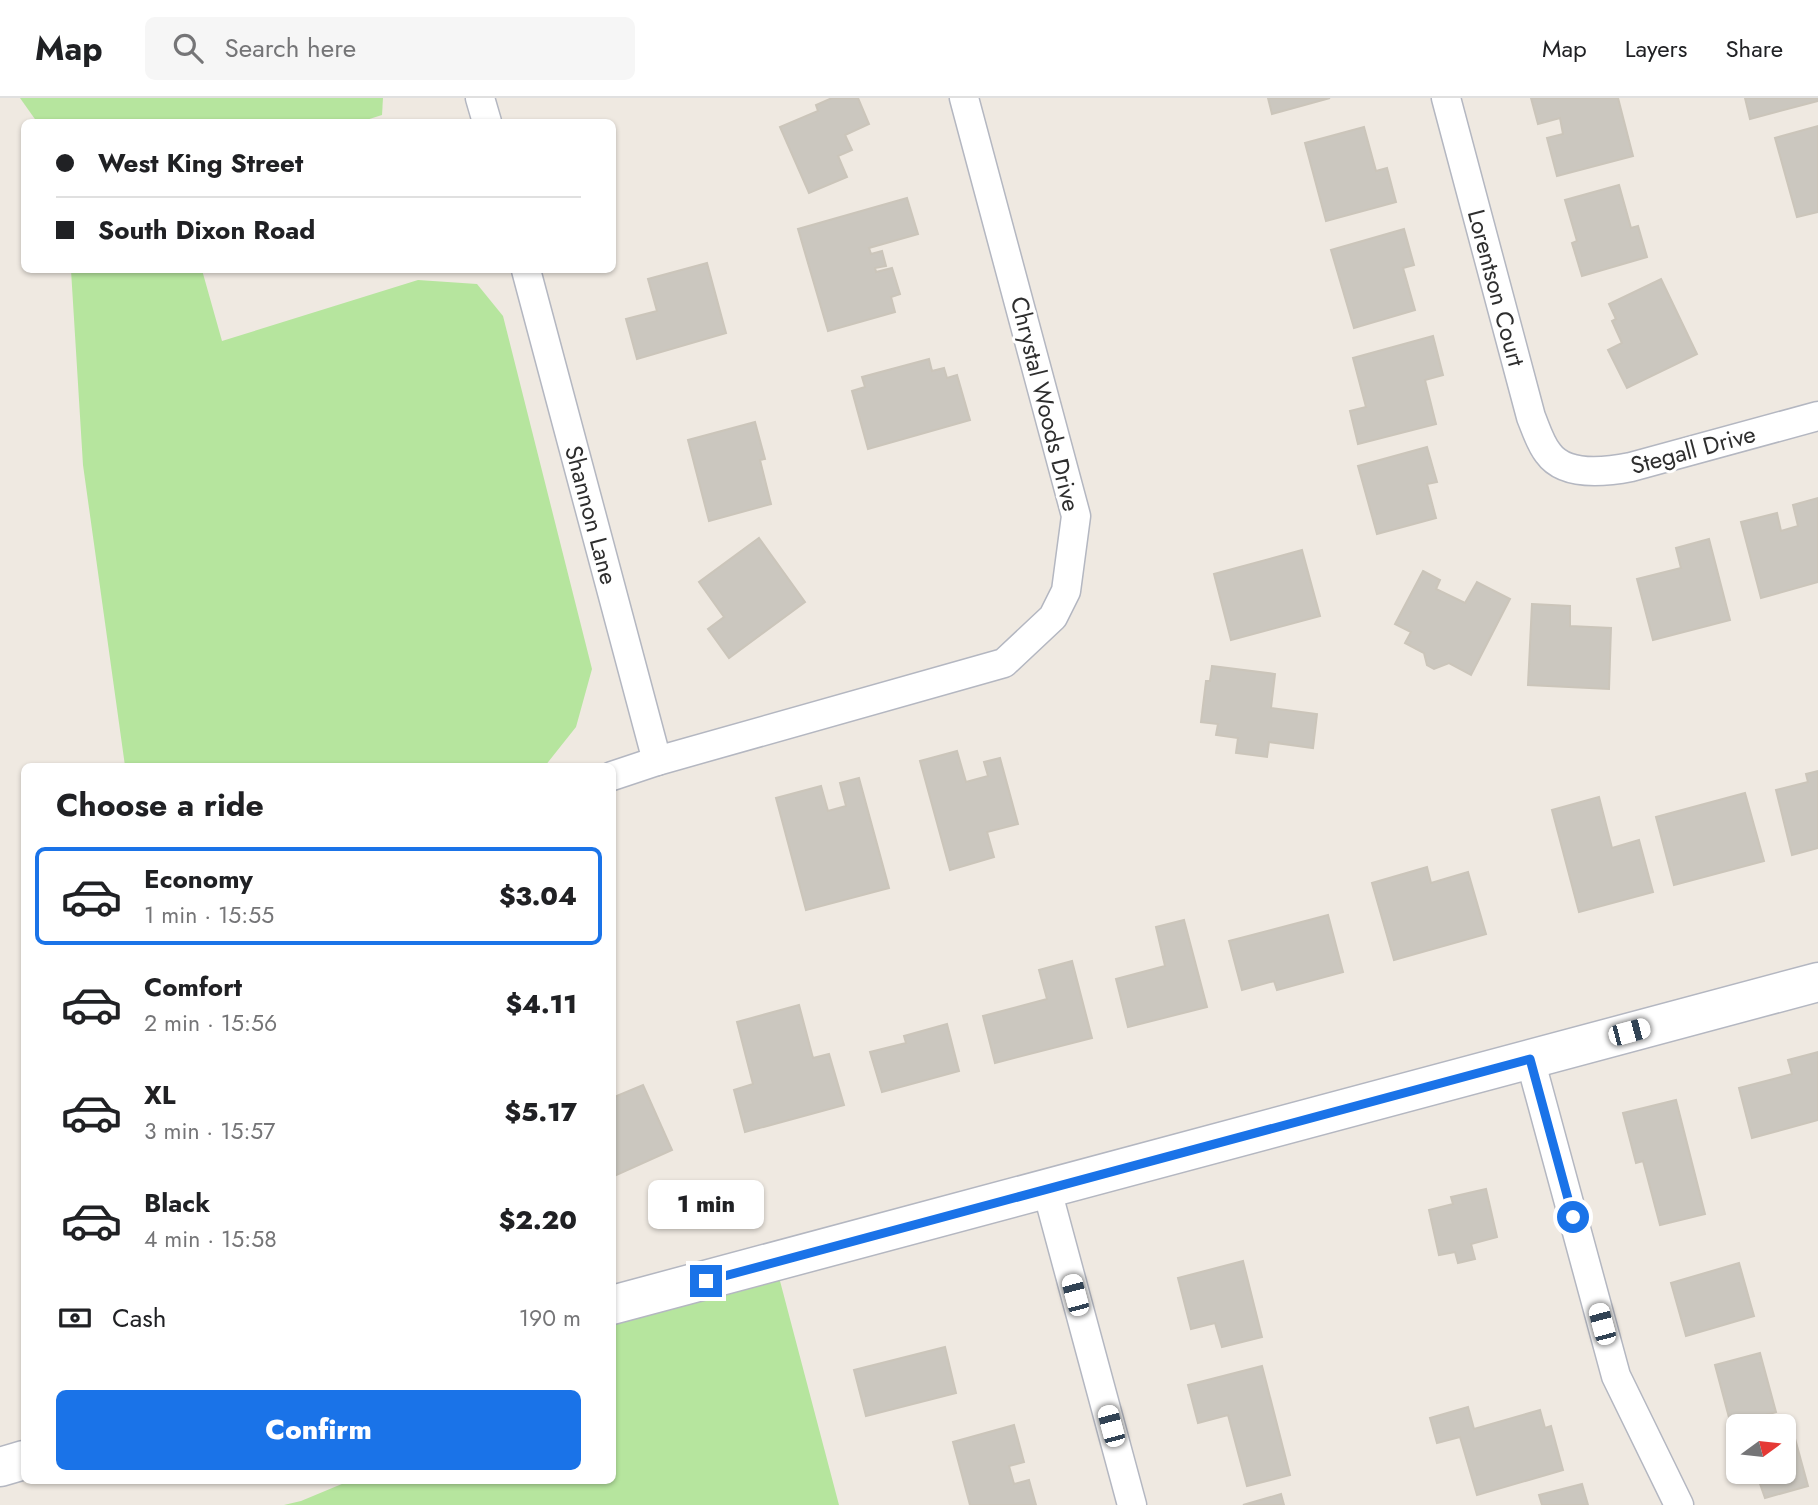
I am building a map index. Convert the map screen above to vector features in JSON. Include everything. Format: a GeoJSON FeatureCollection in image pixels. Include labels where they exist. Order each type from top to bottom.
{"type":"FeatureCollection","features":[{"type":"Feature","properties":{"kind":"main road"},"geometry":{"type":"LineString","coordinates":[[616,1304],[1818,982]]}},
{"type":"Feature","properties":{"kind":"main road"},"geometry":{"type":"LineString","coordinates":[[0,1466],[21,1461]]}},
{"type":"Feature","properties":{"kind":"street"},"geometry":{"type":"LineString","coordinates":[[480,98],[486,119]]}},
{"type":"Feature","properties":{"kind":"street","name":"Chrystal Woods Drive"},"geometry":{"type":"LineString","coordinates":[[616,775],[1004,663],[1053,617],[1066,591],[1076,516],[964,98]]}},
{"type":"Feature","properties":{"kind":"street","name":"Lorentson Court"},"geometry":{"type":"LineString","coordinates":[[1446,98],[1531,417],[1548,454],[1567,467]]}},
{"type":"Feature","properties":{"kind":"street","name":"Shannon Lane"},"geometry":{"type":"LineString","coordinates":[[527,273],[657,761]]}},
{"type":"Feature","properties":{"kind":"street","name":"Stegall Drive"},"geometry":{"type":"LineString","coordinates":[[1567,467],[1603,472],[1631,467],[1818,416]]}},
{"type":"Feature","properties":{"kind":"street"},"geometry":{"type":"LineString","coordinates":[[1530,1059],[1616,1376],[1679,1505]]}},
{"type":"Feature","properties":{"kind":"street"},"geometry":{"type":"LineString","coordinates":[[1047,1190],[1132,1505]]}},
{"type":"Feature","properties":{"kind":"green space"},"geometry":{"type":"Polygon","coordinates":[[[20,98],[383,98],[382,115],[369,119],[35,119],[20,98]]]}},
{"type":"Feature","properties":{"kind":"green space"},"geometry":{"type":"Polygon","coordinates":[[[71,273],[203,273],[222,341],[418,280],[477,284],[503,316],[592,669],[576,727],[547,763],[125,763],[83,465],[71,273]]]}},
{"type":"Feature","properties":{"kind":"green space"},"geometry":{"type":"Polygon","coordinates":[[[775,1262],[839,1505],[284,1505],[342,1484],[616,1484],[616,1304],[775,1262]]]}},
{"type":"Feature","properties":{"kind":"building"},"geometry":{"type":"Polygon","coordinates":[[[832,98],[858,98],[869,124],[845,135],[852,150],[838,156],[847,177],[809,193],[780,127],[818,111],[816,105],[832,98]]]}},
{"type":"Feature","properties":{"kind":"building"},"geometry":{"type":"Polygon","coordinates":[[[1268,98],[1330,98],[1272,114],[1268,98]]]}},
{"type":"Feature","properties":{"kind":"building"},"geometry":{"type":"Polygon","coordinates":[[[1531,98],[1618,98],[1633,156],[1557,176],[1547,138],[1563,134],[1560,118],[1538,124],[1531,98]]]}},
{"type":"Feature","properties":{"kind":"building"},"geometry":{"type":"Polygon","coordinates":[[[1745,98],[1818,98],[1818,101],[1750,119],[1745,98]]]}},
{"type":"Feature","properties":{"kind":"building"},"geometry":{"type":"Polygon","coordinates":[[[1818,126],[1818,212],[1797,217],[1775,138],[1818,126]]]}},
{"type":"Feature","properties":{"kind":"building"},"geometry":{"type":"Polygon","coordinates":[[[1364,127],[1376,171],[1387,168],[1396,202],[1326,221],[1305,143],[1364,127]]]}},
{"type":"Feature","properties":{"kind":"building"},"geometry":{"type":"Polygon","coordinates":[[[1619,185],[1631,228],[1638,226],[1647,257],[1582,276],[1572,243],[1577,241],[1565,200],[1619,185]]]}},
{"type":"Feature","properties":{"kind":"building"},"geometry":{"type":"Polygon","coordinates":[[[907,198],[918,234],[869,248],[871,254],[882,251],[886,266],[875,268],[876,272],[892,268],[900,294],[891,297],[895,312],[828,331],[798,229],[907,198]]]}},
{"type":"Feature","properties":{"kind":"building"},"geometry":{"type":"Polygon","coordinates":[[[1404,229],[1414,265],[1403,268],[1415,310],[1354,328],[1331,250],[1404,229]]]}},
{"type":"Feature","properties":{"kind":"building"},"geometry":{"type":"Polygon","coordinates":[[[707,263],[726,333],[637,359],[626,319],[657,311],[648,279],[707,263]]]}},
{"type":"Feature","properties":{"kind":"building"},"geometry":{"type":"Polygon","coordinates":[[[1661,279],[1697,354],[1627,388],[1608,350],[1622,343],[1612,321],[1616,319],[1609,304],[1661,279]]]}},
{"type":"Feature","properties":{"kind":"building"},"geometry":{"type":"Polygon","coordinates":[[[1433,336],[1443,375],[1425,380],[1436,424],[1358,444],[1350,411],[1366,407],[1353,358],[1433,336]]]}},
{"type":"Feature","properties":{"kind":"building"},"geometry":{"type":"Polygon","coordinates":[[[929,359],[932,371],[944,368],[947,378],[957,375],[970,420],[868,449],[852,391],[865,387],[862,377],[929,359]]]}},
{"type":"Feature","properties":{"kind":"building"},"geometry":{"type":"Polygon","coordinates":[[[755,422],[765,459],[760,460],[771,504],[709,521],[688,440],[755,422]]]}},
{"type":"Feature","properties":{"kind":"building"},"geometry":{"type":"Polygon","coordinates":[[[1427,447],[1437,482],[1427,484],[1436,518],[1377,534],[1358,466],[1427,447]]]}},
{"type":"Feature","properties":{"kind":"building"},"geometry":{"type":"Polygon","coordinates":[[[1818,498],[1818,582],[1761,598],[1741,522],[1777,513],[1781,531],[1798,526],[1793,505],[1818,498]]]}},
{"type":"Feature","properties":{"kind":"building"},"geometry":{"type":"Polygon","coordinates":[[[759,538],[805,602],[729,658],[708,629],[724,617],[699,582],[759,538]]]}},
{"type":"Feature","properties":{"kind":"building"},"geometry":{"type":"Polygon","coordinates":[[[1709,539],[1730,620],[1653,640],[1637,579],[1681,568],[1676,548],[1709,539]]]}},
{"type":"Feature","properties":{"kind":"building"},"geometry":{"type":"Polygon","coordinates":[[[1302,550],[1320,616],[1231,640],[1214,574],[1302,550]]]}},
{"type":"Feature","properties":{"kind":"building"},"geometry":{"type":"Polygon","coordinates":[[[1423,571],[1440,580],[1436,589],[1465,603],[1477,582],[1510,599],[1471,675],[1449,663],[1434,669],[1427,665],[1424,653],[1405,643],[1411,632],[1395,624],[1423,571]]]}},
{"type":"Feature","properties":{"kind":"building"},"geometry":{"type":"Polygon","coordinates":[[[1532,604],[1570,606],[1570,626],[1611,628],[1609,689],[1528,685],[1532,604]]]}},
{"type":"Feature","properties":{"kind":"building"},"geometry":{"type":"Polygon","coordinates":[[[1212,666],[1275,674],[1271,708],[1317,714],[1313,748],[1269,742],[1267,757],[1236,753],[1238,738],[1216,735],[1218,724],[1201,722],[1206,681],[1210,681],[1212,666]]]}},
{"type":"Feature","properties":{"kind":"building"},"geometry":{"type":"Polygon","coordinates":[[[957,751],[966,782],[988,776],[984,762],[1000,758],[1018,824],[987,832],[994,857],[950,870],[920,761],[957,751]]]}},
{"type":"Feature","properties":{"kind":"building"},"geometry":{"type":"Polygon","coordinates":[[[1818,771],[1818,848],[1792,855],[1776,790],[1808,782],[1806,774],[1818,771]]]}},
{"type":"Feature","properties":{"kind":"building"},"geometry":{"type":"Polygon","coordinates":[[[859,778],[889,888],[806,910],[776,798],[821,786],[828,811],[846,806],[840,783],[859,778]]]}},
{"type":"Feature","properties":{"kind":"building"},"geometry":{"type":"Polygon","coordinates":[[[1745,793],[1764,861],[1674,885],[1656,817],[1745,793]]]}},
{"type":"Feature","properties":{"kind":"building"},"geometry":{"type":"Polygon","coordinates":[[[1599,797],[1612,848],[1639,840],[1653,892],[1579,912],[1552,810],[1599,797]]]}},
{"type":"Feature","properties":{"kind":"building"},"geometry":{"type":"Polygon","coordinates":[[[1427,867],[1431,883],[1468,872],[1486,934],[1394,960],[1372,883],[1427,867]]]}},
{"type":"Feature","properties":{"kind":"building"},"geometry":{"type":"Polygon","coordinates":[[[1328,915],[1343,972],[1277,990],[1274,981],[1242,990],[1229,941],[1328,915]]]}},
{"type":"Feature","properties":{"kind":"building"},"geometry":{"type":"Polygon","coordinates":[[[1184,920],[1207,1007],[1128,1027],[1116,979],[1165,966],[1156,927],[1184,920]]]}},
{"type":"Feature","properties":{"kind":"building"},"geometry":{"type":"Polygon","coordinates":[[[1072,961],[1092,1038],[995,1063],[983,1016],[1047,999],[1039,970],[1072,961]]]}},
{"type":"Feature","properties":{"kind":"building"},"geometry":{"type":"Polygon","coordinates":[[[799,1005],[813,1058],[829,1054],[844,1105],[745,1132],[734,1090],[753,1084],[737,1022],[799,1005]]]}},
{"type":"Feature","properties":{"kind":"building"},"geometry":{"type":"Polygon","coordinates":[[[947,1024],[959,1071],[882,1092],[870,1052],[906,1043],[904,1036],[947,1024]]]}},
{"type":"Feature","properties":{"kind":"building"},"geometry":{"type":"Polygon","coordinates":[[[1818,1052],[1818,1120],[1752,1138],[1739,1088],[1792,1074],[1788,1060],[1818,1052]]]}},
{"type":"Feature","properties":{"kind":"building"},"geometry":{"type":"Polygon","coordinates":[[[643,1085],[672,1150],[616,1175],[616,1096],[643,1085]]]}},
{"type":"Feature","properties":{"kind":"building"},"geometry":{"type":"Polygon","coordinates":[[[1676,1100],[1705,1214],[1660,1225],[1643,1161],[1636,1163],[1623,1113],[1676,1100]]]}},
{"type":"Feature","properties":{"kind":"building"},"geometry":{"type":"Polygon","coordinates":[[[1486,1189],[1497,1237],[1471,1244],[1475,1259],[1458,1263],[1455,1252],[1439,1255],[1429,1210],[1453,1204],[1451,1197],[1486,1189]]]}},
{"type":"Feature","properties":{"kind":"building"},"geometry":{"type":"Polygon","coordinates":[[[1243,1261],[1262,1337],[1222,1347],[1215,1323],[1191,1329],[1178,1278],[1243,1261]]]}},
{"type":"Feature","properties":{"kind":"building"},"geometry":{"type":"Polygon","coordinates":[[[1739,1263],[1754,1316],[1686,1336],[1671,1283],[1739,1263]]]}},
{"type":"Feature","properties":{"kind":"building"},"geometry":{"type":"Polygon","coordinates":[[[945,1347],[956,1393],[866,1416],[854,1370],[945,1347]]]}},
{"type":"Feature","properties":{"kind":"building"},"geometry":{"type":"Polygon","coordinates":[[[1760,1353],[1776,1412],[1728,1414],[1715,1365],[1760,1353]]]}},
{"type":"Feature","properties":{"kind":"building"},"geometry":{"type":"Polygon","coordinates":[[[1262,1366],[1290,1475],[1247,1486],[1228,1415],[1198,1423],[1188,1385],[1262,1366]]]}},
{"type":"Feature","properties":{"kind":"building"},"geometry":{"type":"Polygon","coordinates":[[[1468,1407],[1474,1429],[1540,1410],[1545,1428],[1551,1426],[1563,1470],[1477,1495],[1460,1437],[1437,1443],[1430,1418],[1468,1407]]]}},
{"type":"Feature","properties":{"kind":"building"},"geometry":{"type":"Polygon","coordinates":[[[1014,1425],[1024,1462],[1009,1466],[1014,1484],[1029,1480],[1036,1505],[970,1505],[953,1442],[1014,1425]]]}},
{"type":"Feature","properties":{"kind":"building"},"geometry":{"type":"Polygon","coordinates":[[[1796,1442],[1808,1486],[1765,1498],[1760,1484],[1796,1484],[1796,1442]]]}},
{"type":"Feature","properties":{"kind":"building"},"geometry":{"type":"Polygon","coordinates":[[[1582,1484],[1588,1505],[1542,1505],[1539,1495],[1582,1484]]]}},
{"type":"Feature","properties":{"kind":"building"},"geometry":{"type":"Polygon","coordinates":[[[1281,1494],[1284,1505],[1243,1505],[1281,1494]]]}},
{"type":"Feature","properties":{"kind":"route"},"geometry":{"type":"LineString","coordinates":[[706,1281],[1530,1059],[1573,1217]]}}]}
